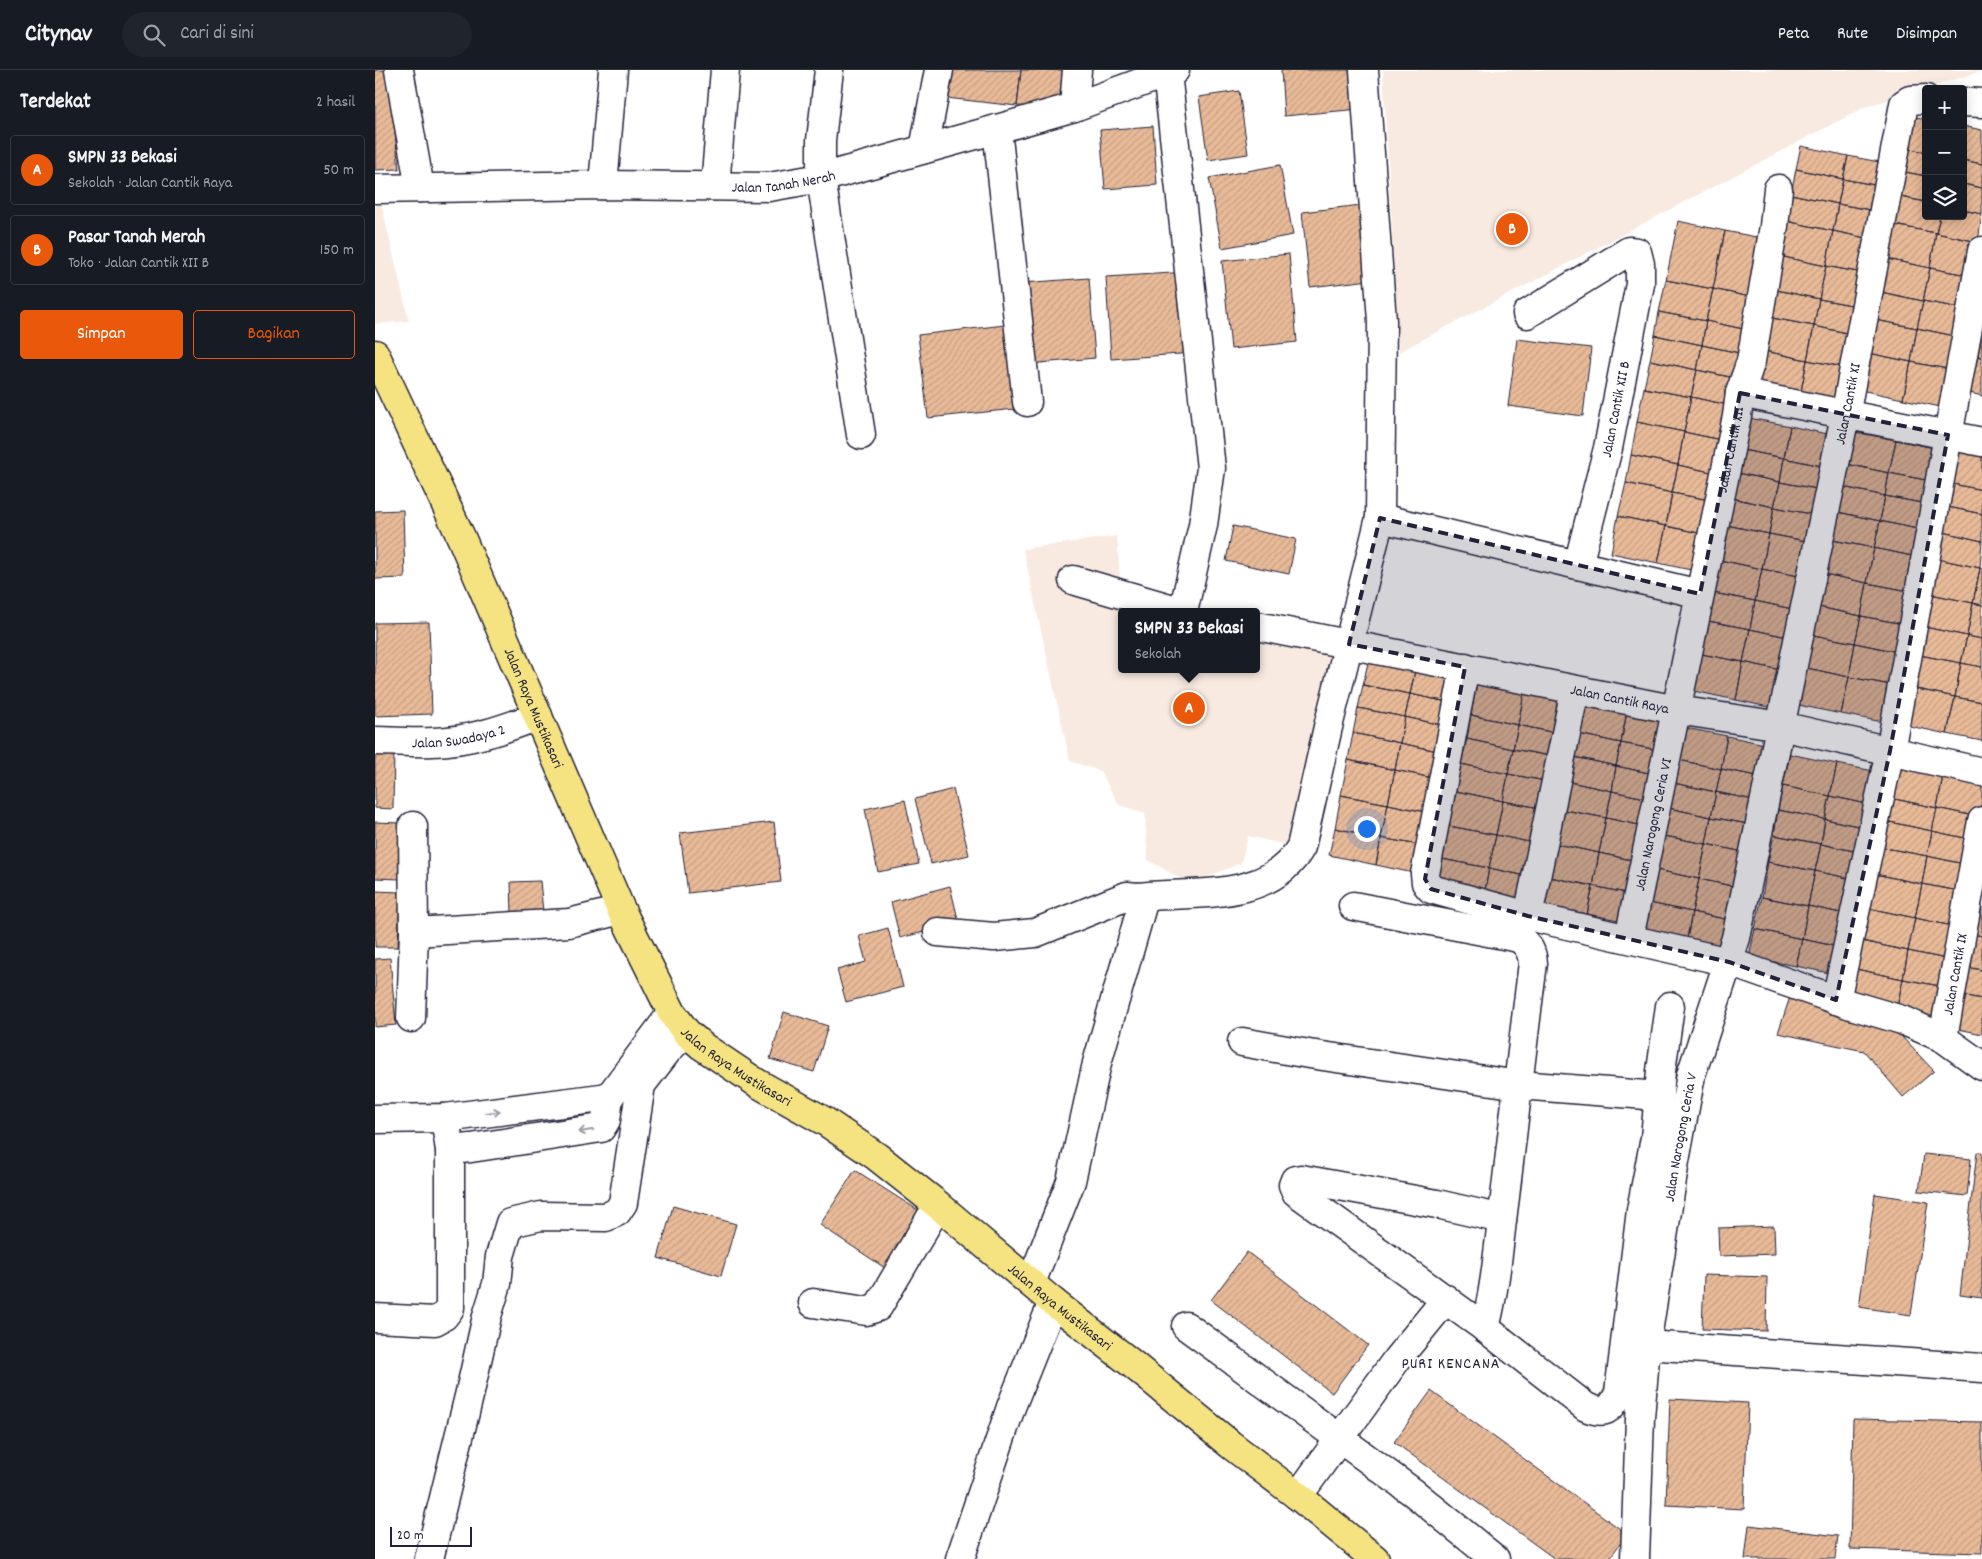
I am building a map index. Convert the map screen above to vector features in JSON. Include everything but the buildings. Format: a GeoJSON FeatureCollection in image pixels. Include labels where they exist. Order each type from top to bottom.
{"type":"FeatureCollection","features":[{"type":"Feature","properties":{"kind":"main road","name":"Jalan Raya Mustikasari"},"geometry":{"type":"LineString","coordinates":[[375,354],[461,537],[621,910],[679,1022],[701,1046],[757,1083],[851,1138],[938,1204],[1053,1302],[1131,1362],[1374,1559]]}},
{"type":"Feature","properties":{"kind":"street"},"geometry":{"type":"LineString","coordinates":[[399,70],[420,188]]}},
{"type":"Feature","properties":{"kind":"street"},"geometry":{"type":"LineString","coordinates":[[603,185],[613,70]]}},
{"type":"Feature","properties":{"kind":"street"},"geometry":{"type":"LineString","coordinates":[[715,186],[725,70]]}},
{"type":"Feature","properties":{"kind":"street"},"geometry":{"type":"LineString","coordinates":[[829,70],[821,140],[821,178],[861,435]]}},
{"type":"Feature","properties":{"kind":"street"},"geometry":{"type":"LineString","coordinates":[[924,149],[939,70]]}},
{"type":"Feature","properties":{"kind":"street"},"geometry":{"type":"LineString","coordinates":[[1074,107],[1077,70]]}},
{"type":"Feature","properties":{"kind":"street"},"geometry":{"type":"LineString","coordinates":[[938,932],[994,937],[1035,933],[1127,896],[1214,892],[1247,887],[1263,882],[1276,874],[1296,856],[1301,847],[1380,518],[1382,321],[1364,70]]}},
{"type":"Feature","properties":{"kind":"street"},"geometry":{"type":"LineString","coordinates":[[1171,71],[1211,468],[1203,525],[1184,608]]}},
{"type":"Feature","properties":{"kind":"street","name":"Jalan Tanah Nerah"},"geometry":{"type":"LineString","coordinates":[[375,189],[603,185],[769,187],[821,178],[1074,107],[1171,71]]}},
{"type":"Feature","properties":{"kind":"street","name":"Jalan Cantik XI"},"geometry":{"type":"LineString","coordinates":[[1781,726],[1845,416],[1904,104],[1910,100],[1922,99]]}},
{"type":"Feature","properties":{"kind":"street"},"geometry":{"type":"LineString","coordinates":[[1967,102],[1982,103]]}},
{"type":"Feature","properties":{"kind":"street"},"geometry":{"type":"LineString","coordinates":[[997,129],[1027,402]]}},
{"type":"Feature","properties":{"kind":"street","name":"Jalan Cantik XII"},"geometry":{"type":"LineString","coordinates":[[1677,710],[1737,416],[1740,393],[1751,362],[1774,226],[1778,190]]}},
{"type":"Feature","properties":{"kind":"street","name":"Jalan Cantik XII B"},"geometry":{"type":"LineString","coordinates":[[1527,314],[1629,251],[1637,252],[1640,264],[1640,284],[1608,448],[1578,564]]}},
{"type":"Feature","properties":{"kind":"street"},"geometry":{"type":"LineString","coordinates":[[1836,1000],[1890,751],[1982,252]]}},
{"type":"Feature","properties":{"kind":"street"},"geometry":{"type":"LineString","coordinates":[[1740,393],[1845,416],[1982,442]]}},
{"type":"Feature","properties":{"kind":"street"},"geometry":{"type":"LineString","coordinates":[[1380,518],[1700,594]]}},
{"type":"Feature","properties":{"kind":"street"},"geometry":{"type":"LineString","coordinates":[[1073,580],[1169,608]]}},
{"type":"Feature","properties":{"kind":"street","name":"Jalan Cantik Raya"},"geometry":{"type":"LineString","coordinates":[[1260,627],[1677,710],[1781,726],[1982,772]]}},
{"type":"Feature","properties":{"kind":"street"},"geometry":{"type":"LineString","coordinates":[[1465,667],[1425,879],[1431,888],[1528,916],[1729,962],[1836,1000],[1902,1020],[1943,1038],[1982,1066]]}},
{"type":"Feature","properties":{"kind":"street"},"geometry":{"type":"LineString","coordinates":[[1528,916],[1575,690]]}},
{"type":"Feature","properties":{"kind":"street","name":"Jalan Narogong Ceria VI"},"geometry":{"type":"LineString","coordinates":[[1629,938],[1677,710]]}},
{"type":"Feature","properties":{"kind":"street","name":"Jalan Swadaya 2"},"geometry":{"type":"LineString","coordinates":[[375,741],[433,742],[466,738],[509,727],[538,716]]}},
{"type":"Feature","properties":{"kind":"street","name":"Jalan Narogong Ceria V"},"geometry":{"type":"LineString","coordinates":[[1635,1559],[1640,1418],[1646,1345],[1675,1161],[1691,1075],[1713,1014],[1721,980],[1736,938],[1781,726]]}},
{"type":"Feature","properties":{"kind":"street","name":"Jalan Cantik IX"},"geometry":{"type":"LineString","coordinates":[[1943,1038],[1982,821]]}},
{"type":"Feature","properties":{"kind":"street"},"geometry":{"type":"LineString","coordinates":[[411,1018],[414,932],[413,826]]}},
{"type":"Feature","properties":{"kind":"street"},"geometry":{"type":"LineString","coordinates":[[1031,1283],[1071,1181],[1097,1062],[1141,906],[1137,897]]}},
{"type":"Feature","properties":{"kind":"street"},"geometry":{"type":"LineString","coordinates":[[1353,906],[1387,911],[1519,938],[1529,948],[1533,963],[1519,1085],[1493,1293],[1485,1328]]}},
{"type":"Feature","properties":{"kind":"street"},"geometry":{"type":"LineString","coordinates":[[414,932],[569,923],[621,910]]}},
{"type":"Feature","properties":{"kind":"street"},"geometry":{"type":"LineString","coordinates":[[1502,1218],[1301,1179],[1295,1180],[1293,1186],[1296,1192],[1446,1299],[1586,1407],[1601,1412],[1611,1407],[1619,1393],[1641,1210],[1655,1138],[1670,1006]]}},
{"type":"Feature","properties":{"kind":"street"},"geometry":{"type":"LineString","coordinates":[[450,1150],[597,1129],[604,1126],[609,1096],[679,1022]]}},
{"type":"Feature","properties":{"kind":"street"},"geometry":{"type":"LineString","coordinates":[[429,1559],[487,1316],[497,1284],[500,1256],[510,1224],[541,1216],[606,1217],[617,1212],[623,1203],[641,1085],[668,1050],[679,1022]]}},
{"type":"Feature","properties":{"kind":"street"},"geometry":{"type":"LineString","coordinates":[[1242,1042],[1309,1054],[1519,1085],[1659,1096]]}},
{"type":"Feature","properties":{"kind":"street"},"geometry":{"type":"LineString","coordinates":[[375,1119],[445,1118],[609,1096]]}},
{"type":"Feature","properties":{"kind":"street"},"geometry":{"type":"LineString","coordinates":[[375,1318],[435,1321],[444,1316],[449,1308],[450,1150],[445,1118]]}},
{"type":"Feature","properties":{"kind":"street"},"geometry":{"type":"LineString","coordinates":[[813,1303],[866,1311],[878,1307],[938,1204]]}},
{"type":"Feature","properties":{"kind":"street"},"geometry":{"type":"LineString","coordinates":[[1298,1496],[1397,1359],[1446,1299]]}},
{"type":"Feature","properties":{"kind":"street"},"geometry":{"type":"LineString","coordinates":[[960,1559],[1011,1407],[1053,1302]]}},
{"type":"Feature","properties":{"kind":"street"},"geometry":{"type":"LineString","coordinates":[[1186,1326],[1414,1493],[1495,1559]]}},
{"type":"Feature","properties":{"kind":"street"},"geometry":{"type":"LineString","coordinates":[[1646,1345],[1982,1368]]}},
{"type":"Feature","properties":{"kind":"highlighted area"},"geometry":{"type":"Polygon","coordinates":[[[1740,393],[1948,435],[1890,751],[1836,1000],[1729,962],[1528,916],[1431,889],[1425,879],[1465,667],[1349,644],[1380,518],[1700,594],[1740,393]]]}},
{"type":"Feature","properties":{"kind":"shaded area"},"geometry":{"type":"Polygon","coordinates":[[[1383,70],[1982,70],[1936,85],[1922,85],[1922,89],[1865,107],[1399,352],[1383,70]]]}},
{"type":"Feature","properties":{"kind":"shaded area"},"geometry":{"type":"Polygon","coordinates":[[[380,198],[409,321],[375,324],[375,199],[380,198]]]}},
{"type":"Feature","properties":{"kind":"shaded area"},"geometry":{"type":"Polygon","coordinates":[[[1117,536],[1121,592],[1126,608],[1118,608],[1118,673],[1260,673],[1260,641],[1331,656],[1291,846],[1248,836],[1241,863],[1190,884],[1148,860],[1145,813],[1119,805],[1100,771],[1070,761],[1023,549],[1117,536]]]}},
{"type":"Feature","properties":{"kind":"place","name":"Pasar Tanah Merah"},"geometry":{"type":"Point","coordinates":[1512,229]}},
{"type":"Feature","properties":{"kind":"place","name":"SMPN 33 Bekasi"},"geometry":{"type":"Point","coordinates":[1189,708]}},
{"type":"Feature","properties":{"kind":"district","name":"PURI KENCANA"},"geometry":{"type":"Point","coordinates":[1451,1362]}}]}
